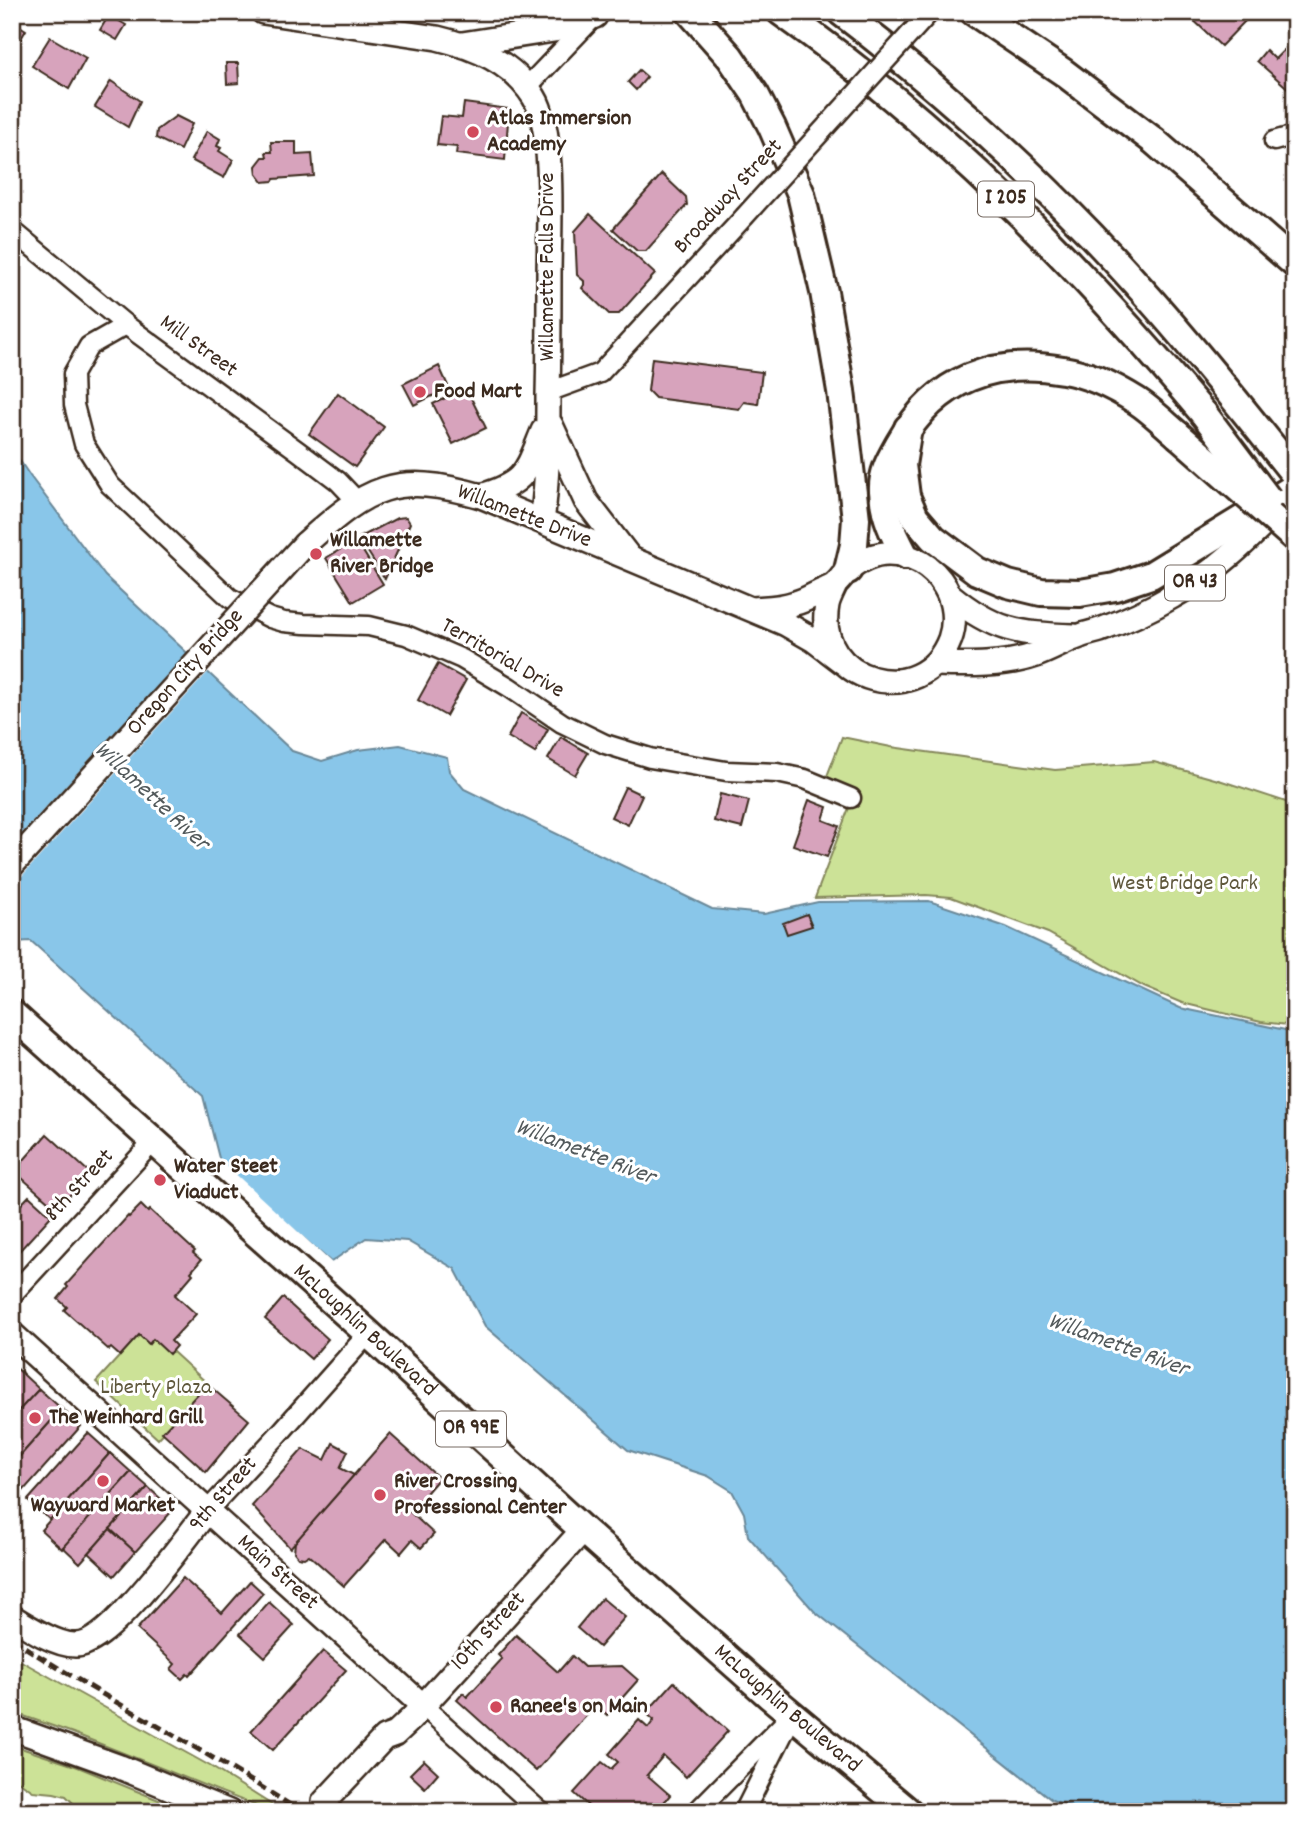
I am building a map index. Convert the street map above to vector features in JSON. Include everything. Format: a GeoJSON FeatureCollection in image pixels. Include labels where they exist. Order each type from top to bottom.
{"type":"FeatureCollection","features":[{"type":"Feature","properties":{"kind":"highway"},"geometry":{"type":"LineString","coordinates":[[690,12],[730,57],[755,94],[801,194],[824,292],[841,391],[856,519],[854,545],[841,578]]}},
{"type":"Feature","properties":{"kind":"highway","name":"I 205"},"geometry":{"type":"LineString","coordinates":[[781,12],[911,112],[1025,217],[1109,305],[1204,414],[1295,536]]}},
{"type":"Feature","properties":{"kind":"highway","name":"I 205"},"geometry":{"type":"LineString","coordinates":[[841,12],[979,126],[1092,236],[1230,392],[1295,475]]}},
{"type":"Feature","properties":{"kind":"highway"},"geometry":{"type":"LineString","coordinates":[[974,12],[1063,72],[1154,141],[1295,264]]}},
{"type":"Feature","properties":{"kind":"highway"},"geometry":{"type":"LineString","coordinates":[[905,556],[890,528],[883,491],[886,467],[908,428],[933,400],[956,383],[1001,367],[1031,366],[1064,370],[1099,380],[1137,401],[1295,536]]}},
{"type":"Feature","properties":{"kind":"highway"},"geometry":{"type":"LineString","coordinates":[[908,428],[902,465],[906,496],[915,517],[933,538],[977,571],[1009,584],[1041,592],[1080,593],[1115,587],[1151,575],[1295,487]]}},
{"type":"Feature","properties":{"kind":"highway","name":"McLoughlin Boulevard"},"geometry":{"type":"LineString","coordinates":[[12,1014],[583,1530],[792,1715],[909,1812]]}},
{"type":"Feature","properties":{"kind":"main road","name":"Willamette Falls Drive"},"geometry":{"type":"LineString","coordinates":[[263,12],[462,44],[499,62],[527,87],[535,99],[541,111],[546,136],[549,212],[548,419],[546,491],[542,521]]}},
{"type":"Feature","properties":{"kind":"main road"},"geometry":{"type":"LineString","coordinates":[[462,44],[554,30],[597,14]]}},
{"type":"Feature","properties":{"kind":"main road"},"geometry":{"type":"LineString","coordinates":[[481,496],[501,490],[519,478],[528,466],[548,419]]}},
{"type":"Feature","properties":{"kind":"main road"},"geometry":{"type":"LineString","coordinates":[[548,419],[586,501],[630,558]]}},
{"type":"Feature","properties":{"kind":"main road","name":"Willamette Drive"},"geometry":{"type":"LineString","coordinates":[[305,544],[357,500],[384,489],[410,484],[435,485],[481,496],[786,624],[814,640],[843,662]]}},
{"type":"Feature","properties":{"kind":"main road","name":"OR 43"},"geometry":{"type":"LineString","coordinates":[[843,662],[859,675],[878,681],[899,682],[918,676],[935,664],[976,665],[1034,656],[1154,606],[1194,584],[1248,540],[1295,494]]}},
{"type":"Feature","properties":{"kind":"main road","name":"Oregon City Bridge"},"geometry":{"type":"LineString","coordinates":[[12,865],[305,544]]}},
{"type":"Feature","properties":{"kind":"main road"},"geometry":{"type":"LineString","coordinates":[[750,610],[796,603],[841,578],[865,559],[885,554],[905,556]]}},
{"type":"Feature","properties":{"kind":"main road","name":"OR 43"},"geometry":{"type":"LineString","coordinates":[[905,556],[924,564],[940,578],[950,595],[971,612],[994,624],[1016,631],[1080,636]]}},
{"type":"Feature","properties":{"kind":"main road"},"geometry":{"type":"LineString","coordinates":[[841,578],[827,604],[826,625],[832,645],[843,662]]}},
{"type":"Feature","properties":{"kind":"main road"},"geometry":{"type":"LineString","coordinates":[[935,664],[946,649],[953,632],[954,614],[950,595]]}},
{"type":"Feature","properties":{"kind":"main road","name":"Main Street"},"geometry":{"type":"LineString","coordinates":[[12,1334],[423,1706]]}},
{"type":"Feature","properties":{"kind":"main road","name":"9th Street"},"geometry":{"type":"LineString","coordinates":[[12,1617],[48,1636],[75,1646],[90,1642],[110,1628],[178,1550],[208,1510]]}},
{"type":"Feature","properties":{"kind":"main road","name":"10th Street"},"geometry":{"type":"LineString","coordinates":[[326,1812],[324,1802],[384,1738],[395,1734],[423,1706],[583,1530]]}},
{"type":"Feature","properties":{"kind":"main road"},"geometry":{"type":"LineString","coordinates":[[12,1728],[120,1767],[229,1812]]}},
{"type":"Feature","properties":{"kind":"main road","name":"10th Street"},"geometry":{"type":"LineString","coordinates":[[337,1812],[393,1748],[395,1734]]}},
{"type":"Feature","properties":{"kind":"street","name":"Broadway Street"},"geometry":{"type":"LineString","coordinates":[[548,392],[600,373],[930,12]]}},
{"type":"Feature","properties":{"kind":"street"},"geometry":{"type":"LineString","coordinates":[[527,87],[597,14]]}},
{"type":"Feature","properties":{"kind":"street"},"geometry":{"type":"LineString","coordinates":[[1274,141],[1295,135]]}},
{"type":"Feature","properties":{"kind":"street","name":"Mill Street"},"geometry":{"type":"LineString","coordinates":[[12,230],[126,325],[338,481],[357,500]]}},
{"type":"Feature","properties":{"kind":"street","name":"Territorial Drive"},"geometry":{"type":"LineString","coordinates":[[126,325],[89,346],[73,374],[74,404],[84,444],[110,485],[230,598],[284,622],[303,625],[369,626],[406,635],[463,659],[562,723],[605,744],[650,758],[726,771],[777,773],[805,779],[851,798]]}},
{"type":"Feature","properties":{"kind":"street","name":"8th Street"},"geometry":{"type":"LineString","coordinates":[[12,1295],[155,1142]]}},
{"type":"Feature","properties":{"kind":"street","name":"9th Street"},"geometry":{"type":"LineString","coordinates":[[208,1510],[279,1434],[364,1330]]}},
{"type":"Feature","properties":{"kind":"street","name":"Main Street"},"geometry":{"type":"LineString","coordinates":[[423,1706],[541,1812]]}},
{"type":"Feature","properties":{"kind":"street"},"geometry":{"type":"LineString","coordinates":[[696,1812],[792,1715]]}},
{"type":"Feature","properties":{"kind":"street"},"geometry":{"type":"LineString","coordinates":[[744,1812],[792,1715]]}},
{"type":"Feature","properties":{"kind":"green space","name":"West Bridge Park"},"geometry":{"type":"Polygon","coordinates":[[[842,737],[891,747],[1055,770],[1154,762],[1295,805],[1295,1026],[1261,1022],[1182,1003],[1144,987],[1048,933],[951,897],[926,895],[815,898],[853,797],[824,784],[842,737]]]}},
{"type":"Feature","properties":{"kind":"green space","name":"Liberty Plaza"},"geometry":{"type":"Polygon","coordinates":[[[139,1335],[149,1344],[153,1339],[169,1353],[172,1351],[208,1384],[158,1439],[96,1382],[139,1335]]]}},
{"type":"Feature","properties":{"kind":"green space"},"geometry":{"type":"Polygon","coordinates":[[[12,1656],[210,1766],[280,1810],[269,1811],[73,1733],[12,1712],[12,1656]]]}},
{"type":"Feature","properties":{"kind":"green space"},"geometry":{"type":"Polygon","coordinates":[[[12,1745],[78,1767],[188,1812],[82,1812],[66,1796],[33,1791],[12,1777],[12,1745]]]}},
{"type":"Feature","properties":{"kind":"water","name":"Willamette River"},"geometry":{"type":"Polygon","coordinates":[[[12,449],[105,576],[292,751],[322,761],[358,750],[400,745],[447,757],[449,771],[464,789],[712,909],[764,914],[818,902],[929,901],[1006,927],[1180,1008],[1295,1032],[1295,1812],[1086,1812],[1052,1800],[814,1611],[748,1536],[744,1513],[732,1491],[708,1476],[628,1450],[485,1326],[455,1269],[407,1241],[366,1238],[331,1262],[221,1166],[203,1096],[31,941],[12,940],[12,449]]]}},
{"type":"Feature","properties":{"kind":"pier"},"geometry":{"type":"Polygon","coordinates":[[[190,650],[210,670],[12,887],[12,844],[190,650]]]}},
{"type":"Feature","properties":{"kind":"pier"},"geometry":{"type":"Polygon","coordinates":[[[215,1155],[333,1264],[328,1264],[219,1169],[215,1155]]]}},
{"type":"Feature","properties":{"kind":"building"},"geometry":{"type":"Polygon","coordinates":[[[1193,12],[1240,12],[1247,19],[1221,46],[1189,16],[1193,12]]]}},
{"type":"Feature","properties":{"kind":"building"},"geometry":{"type":"Polygon","coordinates":[[[109,15],[126,25],[117,40],[100,30],[109,15]]]}},
{"type":"Feature","properties":{"kind":"building"},"geometry":{"type":"Polygon","coordinates":[[[12,21],[26,30],[12,54],[12,21]]]}},
{"type":"Feature","properties":{"kind":"building"},"geometry":{"type":"Polygon","coordinates":[[[50,37],[86,58],[69,89],[32,66],[50,37]]]}},
{"type":"Feature","properties":{"kind":"building"},"geometry":{"type":"Polygon","coordinates":[[[1266,50],[1275,59],[1284,50],[1290,56],[1295,50],[1293,93],[1257,61],[1266,50]]]}},
{"type":"Feature","properties":{"kind":"building"},"geometry":{"type":"Polygon","coordinates":[[[226,63],[238,63],[239,83],[227,84],[226,63]]]}},
{"type":"Feature","properties":{"kind":"building"},"geometry":{"type":"Polygon","coordinates":[[[639,70],[647,77],[636,90],[628,82],[639,70]]]}},
{"type":"Feature","properties":{"kind":"building"},"geometry":{"type":"Polygon","coordinates":[[[111,81],[140,101],[128,127],[95,107],[111,81]]]}},
{"type":"Feature","properties":{"kind":"building","name":"Atlas Immersion Academy"},"geometry":{"type":"Polygon","coordinates":[[[464,103],[509,109],[505,160],[456,154],[457,147],[437,145],[441,116],[462,118],[464,103]]]}},
{"type":"Feature","properties":{"kind":"building"},"geometry":{"type":"Polygon","coordinates":[[[176,116],[192,124],[180,150],[156,138],[157,130],[176,116]]]}},
{"type":"Feature","properties":{"kind":"building"},"geometry":{"type":"Polygon","coordinates":[[[207,131],[220,139],[217,146],[221,148],[219,151],[233,160],[224,178],[191,160],[207,131]]]}},
{"type":"Feature","properties":{"kind":"building"},"geometry":{"type":"Polygon","coordinates":[[[271,142],[296,142],[296,155],[312,154],[314,176],[263,182],[257,174],[256,166],[263,157],[267,157],[266,152],[272,152],[271,142]]]}},
{"type":"Feature","properties":{"kind":"building"},"geometry":{"type":"Polygon","coordinates":[[[662,174],[686,197],[687,205],[646,251],[637,251],[613,229],[662,174]]]}},
{"type":"Feature","properties":{"kind":"building"},"geometry":{"type":"Polygon","coordinates":[[[590,214],[655,274],[619,314],[609,314],[582,288],[584,281],[577,275],[575,231],[590,214]]]}},
{"type":"Feature","properties":{"kind":"building"},"geometry":{"type":"Polygon","coordinates":[[[652,358],[762,372],[758,404],[744,402],[739,409],[655,398],[648,391],[652,358]]]}},
{"type":"Feature","properties":{"kind":"building"},"geometry":{"type":"Polygon","coordinates":[[[439,366],[449,388],[414,405],[403,384],[439,366]]]}},
{"type":"Feature","properties":{"kind":"building"},"geometry":{"type":"Polygon","coordinates":[[[466,388],[486,428],[453,444],[433,404],[466,388]]]}},
{"type":"Feature","properties":{"kind":"building"},"geometry":{"type":"Polygon","coordinates":[[[338,393],[384,427],[355,467],[309,434],[338,393]]]}},
{"type":"Feature","properties":{"kind":"building"},"geometry":{"type":"Polygon","coordinates":[[[406,517],[410,523],[385,579],[359,538],[397,518],[406,517]]]}},
{"type":"Feature","properties":{"kind":"building"},"geometry":{"type":"Polygon","coordinates":[[[356,540],[383,584],[353,602],[326,558],[356,540]]]}},
{"type":"Feature","properties":{"kind":"building"},"geometry":{"type":"Polygon","coordinates":[[[438,664],[466,680],[446,716],[418,700],[438,664]]]}},
{"type":"Feature","properties":{"kind":"building"},"geometry":{"type":"Polygon","coordinates":[[[521,713],[548,729],[535,753],[508,737],[521,713]]]}},
{"type":"Feature","properties":{"kind":"building"},"geometry":{"type":"Polygon","coordinates":[[[561,737],[588,753],[575,775],[548,759],[561,737]]]}},
{"type":"Feature","properties":{"kind":"building"},"geometry":{"type":"Polygon","coordinates":[[[625,787],[642,795],[628,825],[611,817],[625,787]]]}},
{"type":"Feature","properties":{"kind":"building"},"geometry":{"type":"Polygon","coordinates":[[[720,794],[749,801],[742,828],[714,821],[720,794]]]}},
{"type":"Feature","properties":{"kind":"building"},"geometry":{"type":"Polygon","coordinates":[[[809,800],[827,807],[823,820],[839,826],[827,857],[793,845],[809,800]]]}},
{"type":"Feature","properties":{"kind":"building"},"geometry":{"type":"Polygon","coordinates":[[[807,914],[812,926],[787,934],[783,923],[807,914]]]}},
{"type":"Feature","properties":{"kind":"building"},"geometry":{"type":"Polygon","coordinates":[[[47,1134],[90,1173],[57,1209],[14,1171],[47,1134]]]}},
{"type":"Feature","properties":{"kind":"building"},"geometry":{"type":"Polygon","coordinates":[[[29,1196],[51,1216],[12,1259],[12,1214],[29,1196]]]}},
{"type":"Feature","properties":{"kind":"building"},"geometry":{"type":"Polygon","coordinates":[[[141,1205],[195,1251],[193,1253],[201,1260],[175,1295],[196,1314],[171,1341],[176,1346],[169,1354],[153,1339],[149,1344],[139,1335],[120,1356],[111,1348],[109,1350],[64,1310],[67,1307],[58,1299],[68,1287],[66,1285],[141,1205]]]}},
{"type":"Feature","properties":{"kind":"building"},"geometry":{"type":"Polygon","coordinates":[[[283,1298],[328,1339],[311,1359],[265,1319],[283,1298]]]}},
{"type":"Feature","properties":{"kind":"building"},"geometry":{"type":"Polygon","coordinates":[[[12,1364],[39,1389],[12,1418],[12,1364]]]}},
{"type":"Feature","properties":{"kind":"building"},"geometry":{"type":"Polygon","coordinates":[[[207,1384],[249,1420],[206,1472],[162,1432],[207,1384]]]}},
{"type":"Feature","properties":{"kind":"building"},"geometry":{"type":"Polygon","coordinates":[[[39,1389],[62,1409],[12,1465],[12,1418],[39,1389]]]}},
{"type":"Feature","properties":{"kind":"building"},"geometry":{"type":"Polygon","coordinates":[[[62,1409],[81,1426],[15,1500],[12,1498],[12,1465],[62,1409]]]}},
{"type":"Feature","properties":{"kind":"building"},"geometry":{"type":"Polygon","coordinates":[[[88,1433],[110,1453],[50,1520],[28,1500],[88,1433]]]}},
{"type":"Feature","properties":{"kind":"building","name":"River Crossing Professional Center"},"geometry":{"type":"Polygon","coordinates":[[[390,1434],[439,1478],[410,1512],[434,1534],[421,1548],[412,1540],[401,1553],[386,1539],[344,1586],[309,1555],[298,1557],[294,1552],[295,1542],[390,1434]]]}},
{"type":"Feature","properties":{"kind":"building"},"geometry":{"type":"Polygon","coordinates":[[[333,1443],[348,1451],[340,1468],[354,1475],[290,1548],[252,1506],[303,1449],[325,1460],[333,1443]]]}},
{"type":"Feature","properties":{"kind":"building"},"geometry":{"type":"Polygon","coordinates":[[[110,1453],[131,1472],[62,1549],[41,1530],[110,1453]]]}},
{"type":"Feature","properties":{"kind":"building"},"geometry":{"type":"Polygon","coordinates":[[[131,1472],[148,1487],[80,1563],[63,1547],[131,1472]]]}},
{"type":"Feature","properties":{"kind":"building"},"geometry":{"type":"Polygon","coordinates":[[[148,1487],[173,1510],[135,1552],[110,1529],[148,1487]]]}},
{"type":"Feature","properties":{"kind":"building"},"geometry":{"type":"Polygon","coordinates":[[[110,1529],[135,1552],[114,1576],[89,1553],[110,1529]]]}},
{"type":"Feature","properties":{"kind":"building"},"geometry":{"type":"Polygon","coordinates":[[[183,1578],[222,1613],[250,1581],[263,1593],[189,1676],[187,1674],[182,1679],[171,1669],[175,1664],[137,1629],[183,1578]]]}},
{"type":"Feature","properties":{"kind":"building"},"geometry":{"type":"Polygon","coordinates":[[[602,1598],[625,1617],[599,1647],[577,1628],[602,1598]]]}},
{"type":"Feature","properties":{"kind":"building"},"geometry":{"type":"Polygon","coordinates":[[[269,1602],[294,1625],[265,1657],[240,1634],[269,1602]]]}},
{"type":"Feature","properties":{"kind":"building"},"geometry":{"type":"Polygon","coordinates":[[[516,1635],[558,1672],[572,1656],[584,1667],[622,1666],[638,1680],[607,1715],[596,1705],[536,1771],[457,1700],[463,1693],[467,1697],[502,1659],[498,1655],[516,1635]]]}},
{"type":"Feature","properties":{"kind":"building"},"geometry":{"type":"Polygon","coordinates":[[[323,1651],[346,1670],[273,1750],[251,1731],[323,1651]]]}},
{"type":"Feature","properties":{"kind":"building"},"geometry":{"type":"Polygon","coordinates":[[[674,1682],[728,1731],[686,1777],[663,1756],[647,1775],[670,1795],[656,1812],[595,1812],[574,1793],[602,1762],[611,1769],[618,1762],[609,1754],[639,1720],[648,1728],[654,1720],[646,1713],[674,1682]]]}},
{"type":"Feature","properties":{"kind":"building"},"geometry":{"type":"Polygon","coordinates":[[[424,1760],[438,1773],[425,1788],[410,1774],[424,1760]]]}},
{"type":"Feature","properties":{"kind":"railway"},"geometry":{"type":"LineString","coordinates":[[12,1639],[301,1812]]}},
{"type":"Feature","properties":{"kind":"place","name":"Atlas Immersion Academy"},"geometry":{"type":"Point","coordinates":[473,132]}},
{"type":"Feature","properties":{"kind":"place","name":"Food Mart"},"geometry":{"type":"Point","coordinates":[420,392]}},
{"type":"Feature","properties":{"kind":"place","name":"Willamette River Bridge"},"geometry":{"type":"Point","coordinates":[316,554]}},
{"type":"Feature","properties":{"kind":"place","name":"Water Steet Viaduct"},"geometry":{"type":"Point","coordinates":[160,1180]}},
{"type":"Feature","properties":{"kind":"place","name":"The Weinhard Grill"},"geometry":{"type":"Point","coordinates":[35,1418]}},
{"type":"Feature","properties":{"kind":"place","name":"Wayward Market"},"geometry":{"type":"Point","coordinates":[103,1481]}},
{"type":"Feature","properties":{"kind":"place","name":"River Crossing Professional Center"},"geometry":{"type":"Point","coordinates":[380,1495]}},
{"type":"Feature","properties":{"kind":"place","name":"Ranee's on Main"},"geometry":{"type":"Point","coordinates":[496,1707]}}]}
